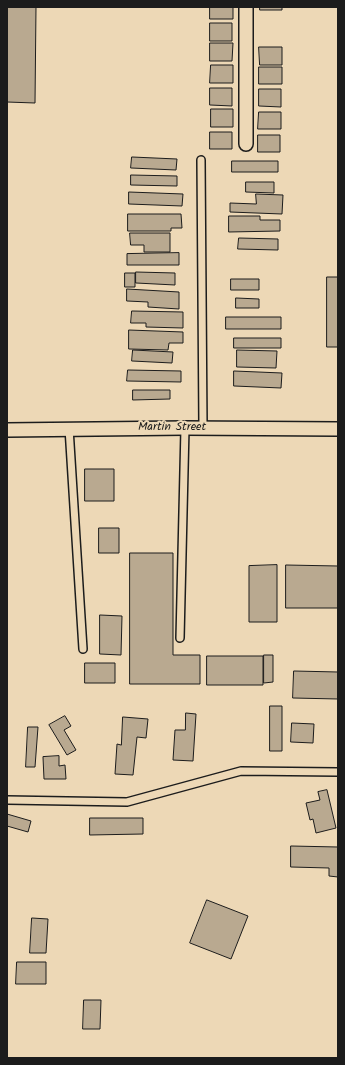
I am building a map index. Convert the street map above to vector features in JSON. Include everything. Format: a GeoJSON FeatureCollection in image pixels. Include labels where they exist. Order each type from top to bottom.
{"type":"FeatureCollection","features":[{"type":"Feature","properties":{"kind":"street"},"geometry":{"type":"LineString","coordinates":[[246,7],[246,144]]}},
{"type":"Feature","properties":{"kind":"street","name":"Martin Street"},"geometry":{"type":"LineString","coordinates":[[7,430],[69,428],[203,428],[338,430]]}},
{"type":"Feature","properties":{"kind":"lane"},"geometry":{"type":"LineString","coordinates":[[201,160],[203,428]]}},
{"type":"Feature","properties":{"kind":"lane"},"geometry":{"type":"LineString","coordinates":[[69,428],[83,649]]}},
{"type":"Feature","properties":{"kind":"lane"},"geometry":{"type":"LineString","coordinates":[[180,638],[185,428]]}},
{"type":"Feature","properties":{"kind":"lane"},"geometry":{"type":"LineString","coordinates":[[7,800],[126,802],[241,771],[338,772]]}},
{"type":"Feature","properties":{"kind":"building"},"geometry":{"type":"Polygon","coordinates":[[[7,7],[36,7],[35,103],[7,102],[7,7]]]}},
{"type":"Feature","properties":{"kind":"building"},"geometry":{"type":"Polygon","coordinates":[[[210,7],[233,7],[233,19],[210,19],[210,7]]]}},
{"type":"Feature","properties":{"kind":"building"},"geometry":{"type":"Polygon","coordinates":[[[260,7],[282,7],[282,10],[260,10],[260,7]]]}},
{"type":"Feature","properties":{"kind":"building"},"geometry":{"type":"Polygon","coordinates":[[[210,23],[232,23],[232,41],[210,41],[210,23]]]}},
{"type":"Feature","properties":{"kind":"building"},"geometry":{"type":"Polygon","coordinates":[[[210,43],[233,43],[232,61],[210,61],[210,43]]]}},
{"type":"Feature","properties":{"kind":"building"},"geometry":{"type":"Polygon","coordinates":[[[259,47],[282,47],[282,65],[260,65],[259,47]]]}},
{"type":"Feature","properties":{"kind":"building"},"geometry":{"type":"Polygon","coordinates":[[[211,65],[233,65],[233,83],[210,83],[211,65]]]}},
{"type":"Feature","properties":{"kind":"building"},"geometry":{"type":"Polygon","coordinates":[[[259,67],[282,67],[282,84],[259,84],[259,67]]]}},
{"type":"Feature","properties":{"kind":"building"},"geometry":{"type":"Polygon","coordinates":[[[210,88],[232,88],[232,106],[210,105],[210,88]]]}},
{"type":"Feature","properties":{"kind":"building"},"geometry":{"type":"Polygon","coordinates":[[[259,89],[281,89],[281,107],[259,106],[259,89]]]}},
{"type":"Feature","properties":{"kind":"building"},"geometry":{"type":"Polygon","coordinates":[[[211,109],[233,109],[233,127],[211,127],[211,109]]]}},
{"type":"Feature","properties":{"kind":"building"},"geometry":{"type":"Polygon","coordinates":[[[259,112],[281,112],[281,129],[258,129],[259,112]]]}},
{"type":"Feature","properties":{"kind":"building"},"geometry":{"type":"Polygon","coordinates":[[[210,132],[232,132],[232,149],[210,149],[210,132]]]}},
{"type":"Feature","properties":{"kind":"building"},"geometry":{"type":"Polygon","coordinates":[[[258,135],[280,135],[280,152],[258,152],[258,135]]]}},
{"type":"Feature","properties":{"kind":"building"},"geometry":{"type":"Polygon","coordinates":[[[132,157],[177,159],[176,170],[131,168],[132,157]]]}},
{"type":"Feature","properties":{"kind":"building"},"geometry":{"type":"Polygon","coordinates":[[[232,161],[278,161],[278,172],[232,172],[232,161]]]}},
{"type":"Feature","properties":{"kind":"building"},"geometry":{"type":"Polygon","coordinates":[[[131,175],[177,176],[177,186],[131,185],[131,175]]]}},
{"type":"Feature","properties":{"kind":"building"},"geometry":{"type":"Polygon","coordinates":[[[246,182],[274,182],[274,193],[246,192],[246,182]]]}},
{"type":"Feature","properties":{"kind":"building"},"geometry":{"type":"Polygon","coordinates":[[[129,192],[183,194],[182,206],[129,204],[129,192]]]}},
{"type":"Feature","properties":{"kind":"building"},"geometry":{"type":"Polygon","coordinates":[[[256,194],[283,195],[282,214],[230,212],[230,203],[256,204],[256,194]]]}},
{"type":"Feature","properties":{"kind":"building"},"geometry":{"type":"Polygon","coordinates":[[[128,214],[181,214],[182,228],[171,228],[171,231],[128,231],[128,214]]]}},
{"type":"Feature","properties":{"kind":"building"},"geometry":{"type":"Polygon","coordinates":[[[229,216],[260,216],[260,220],[280,220],[280,231],[229,232],[229,216]]]}},
{"type":"Feature","properties":{"kind":"building"},"geometry":{"type":"Polygon","coordinates":[[[130,233],[170,233],[170,252],[144,252],[144,245],[131,245],[130,233]]]}},
{"type":"Feature","properties":{"kind":"building"},"geometry":{"type":"Polygon","coordinates":[[[239,238],[278,239],[278,250],[238,249],[239,238]]]}},
{"type":"Feature","properties":{"kind":"building"},"geometry":{"type":"Polygon","coordinates":[[[179,253],[179,265],[127,265],[127,254],[179,253]]]}},
{"type":"Feature","properties":{"kind":"building"},"geometry":{"type":"Polygon","coordinates":[[[136,272],[175,273],[175,285],[136,283],[136,272]]]}},
{"type":"Feature","properties":{"kind":"building"},"geometry":{"type":"Polygon","coordinates":[[[125,273],[135,273],[135,287],[125,287],[125,273]]]}},
{"type":"Feature","properties":{"kind":"building"},"geometry":{"type":"Polygon","coordinates":[[[327,277],[338,277],[338,347],[327,347],[327,277]]]}},
{"type":"Feature","properties":{"kind":"building"},"geometry":{"type":"Polygon","coordinates":[[[231,279],[259,279],[259,290],[231,290],[231,279]]]}},
{"type":"Feature","properties":{"kind":"building"},"geometry":{"type":"Polygon","coordinates":[[[127,289],[179,292],[179,309],[148,307],[148,302],[127,301],[127,289]]]}},
{"type":"Feature","properties":{"kind":"building"},"geometry":{"type":"Polygon","coordinates":[[[236,298],[259,299],[259,308],[236,308],[236,298]]]}},
{"type":"Feature","properties":{"kind":"building"},"geometry":{"type":"Polygon","coordinates":[[[132,311],[183,312],[183,328],[146,327],[146,323],[131,323],[132,311]]]}},
{"type":"Feature","properties":{"kind":"building"},"geometry":{"type":"Polygon","coordinates":[[[226,317],[281,317],[281,329],[226,329],[226,317]]]}},
{"type":"Feature","properties":{"kind":"building"},"geometry":{"type":"Polygon","coordinates":[[[129,330],[183,332],[183,343],[169,343],[168,350],[129,349],[129,330]]]}},
{"type":"Feature","properties":{"kind":"building"},"geometry":{"type":"Polygon","coordinates":[[[234,338],[281,338],[281,348],[234,348],[234,338]]]}},
{"type":"Feature","properties":{"kind":"building"},"geometry":{"type":"Polygon","coordinates":[[[133,350],[173,352],[172,363],[132,361],[133,350]]]}},
{"type":"Feature","properties":{"kind":"building"},"geometry":{"type":"Polygon","coordinates":[[[237,350],[277,351],[276,368],[237,367],[237,350]]]}},
{"type":"Feature","properties":{"kind":"building"},"geometry":{"type":"Polygon","coordinates":[[[128,370],[181,371],[181,382],[127,381],[128,370]]]}},
{"type":"Feature","properties":{"kind":"building"},"geometry":{"type":"Polygon","coordinates":[[[234,371],[282,373],[281,388],[234,386],[234,371]]]}},
{"type":"Feature","properties":{"kind":"building"},"geometry":{"type":"Polygon","coordinates":[[[133,390],[170,390],[170,399],[133,400],[133,390]]]}},
{"type":"Feature","properties":{"kind":"building"},"geometry":{"type":"Polygon","coordinates":[[[85,469],[114,469],[114,501],[85,501],[85,469]]]}},
{"type":"Feature","properties":{"kind":"building"},"geometry":{"type":"Polygon","coordinates":[[[99,528],[119,528],[119,553],[99,553],[99,528]]]}},
{"type":"Feature","properties":{"kind":"building"},"geometry":{"type":"Polygon","coordinates":[[[130,553],[173,553],[173,655],[200,655],[200,684],[130,684],[130,553]]]}},
{"type":"Feature","properties":{"kind":"building"},"geometry":{"type":"Polygon","coordinates":[[[277,565],[277,622],[249,622],[249,566],[277,565]]]}},
{"type":"Feature","properties":{"kind":"building"},"geometry":{"type":"Polygon","coordinates":[[[286,565],[338,566],[338,608],[286,608],[286,565]]]}},
{"type":"Feature","properties":{"kind":"building"},"geometry":{"type":"Polygon","coordinates":[[[100,615],[122,616],[121,655],[100,654],[100,615]]]}},
{"type":"Feature","properties":{"kind":"building"},"geometry":{"type":"Polygon","coordinates":[[[264,655],[273,655],[273,682],[264,683],[264,655]]]}},
{"type":"Feature","properties":{"kind":"building"},"geometry":{"type":"Polygon","coordinates":[[[207,656],[263,656],[263,685],[207,685],[207,656]]]}},
{"type":"Feature","properties":{"kind":"building"},"geometry":{"type":"Polygon","coordinates":[[[85,663],[115,663],[115,683],[85,683],[85,663]]]}},
{"type":"Feature","properties":{"kind":"building"},"geometry":{"type":"Polygon","coordinates":[[[294,671],[338,672],[338,699],[293,698],[294,671]]]}},
{"type":"Feature","properties":{"kind":"building"},"geometry":{"type":"Polygon","coordinates":[[[270,706],[282,706],[282,751],[270,751],[270,706]]]}},
{"type":"Feature","properties":{"kind":"building"},"geometry":{"type":"Polygon","coordinates":[[[186,713],[196,714],[193,761],[173,760],[175,730],[185,730],[186,713]]]}},
{"type":"Feature","properties":{"kind":"building"},"geometry":{"type":"Polygon","coordinates":[[[65,716],[71,726],[64,730],[76,750],[67,755],[49,725],[65,716]]]}},
{"type":"Feature","properties":{"kind":"building"},"geometry":{"type":"Polygon","coordinates":[[[123,717],[148,719],[146,738],[137,737],[133,775],[115,774],[117,744],[121,745],[123,717]]]}},
{"type":"Feature","properties":{"kind":"building"},"geometry":{"type":"Polygon","coordinates":[[[292,723],[314,724],[313,743],[291,742],[292,723]]]}},
{"type":"Feature","properties":{"kind":"building"},"geometry":{"type":"Polygon","coordinates":[[[28,727],[38,727],[35,767],[26,767],[28,727]]]}},
{"type":"Feature","properties":{"kind":"building"},"geometry":{"type":"Polygon","coordinates":[[[59,756],[59,766],[65,765],[66,779],[44,779],[43,757],[59,756]]]}},
{"type":"Feature","properties":{"kind":"building"},"geometry":{"type":"Polygon","coordinates":[[[327,790],[336,828],[316,833],[313,819],[310,820],[306,803],[320,800],[318,792],[327,790]]]}},
{"type":"Feature","properties":{"kind":"building"},"geometry":{"type":"Polygon","coordinates":[[[7,814],[31,821],[28,832],[7,826],[7,814]]]}},
{"type":"Feature","properties":{"kind":"building"},"geometry":{"type":"Polygon","coordinates":[[[90,818],[143,818],[143,834],[90,835],[90,818]]]}},
{"type":"Feature","properties":{"kind":"building"},"geometry":{"type":"Polygon","coordinates":[[[291,846],[338,847],[338,877],[329,876],[329,868],[291,867],[291,846]]]}},
{"type":"Feature","properties":{"kind":"building"},"geometry":{"type":"Polygon","coordinates":[[[207,900],[248,916],[231,959],[190,943],[207,900]]]}},
{"type":"Feature","properties":{"kind":"building"},"geometry":{"type":"Polygon","coordinates":[[[32,918],[48,919],[46,953],[30,953],[32,918]]]}},
{"type":"Feature","properties":{"kind":"building"},"geometry":{"type":"Polygon","coordinates":[[[17,962],[46,962],[46,984],[16,984],[17,962]]]}},
{"type":"Feature","properties":{"kind":"building"},"geometry":{"type":"Polygon","coordinates":[[[84,1000],[101,1000],[100,1029],[83,1029],[84,1000]]]}}]}
